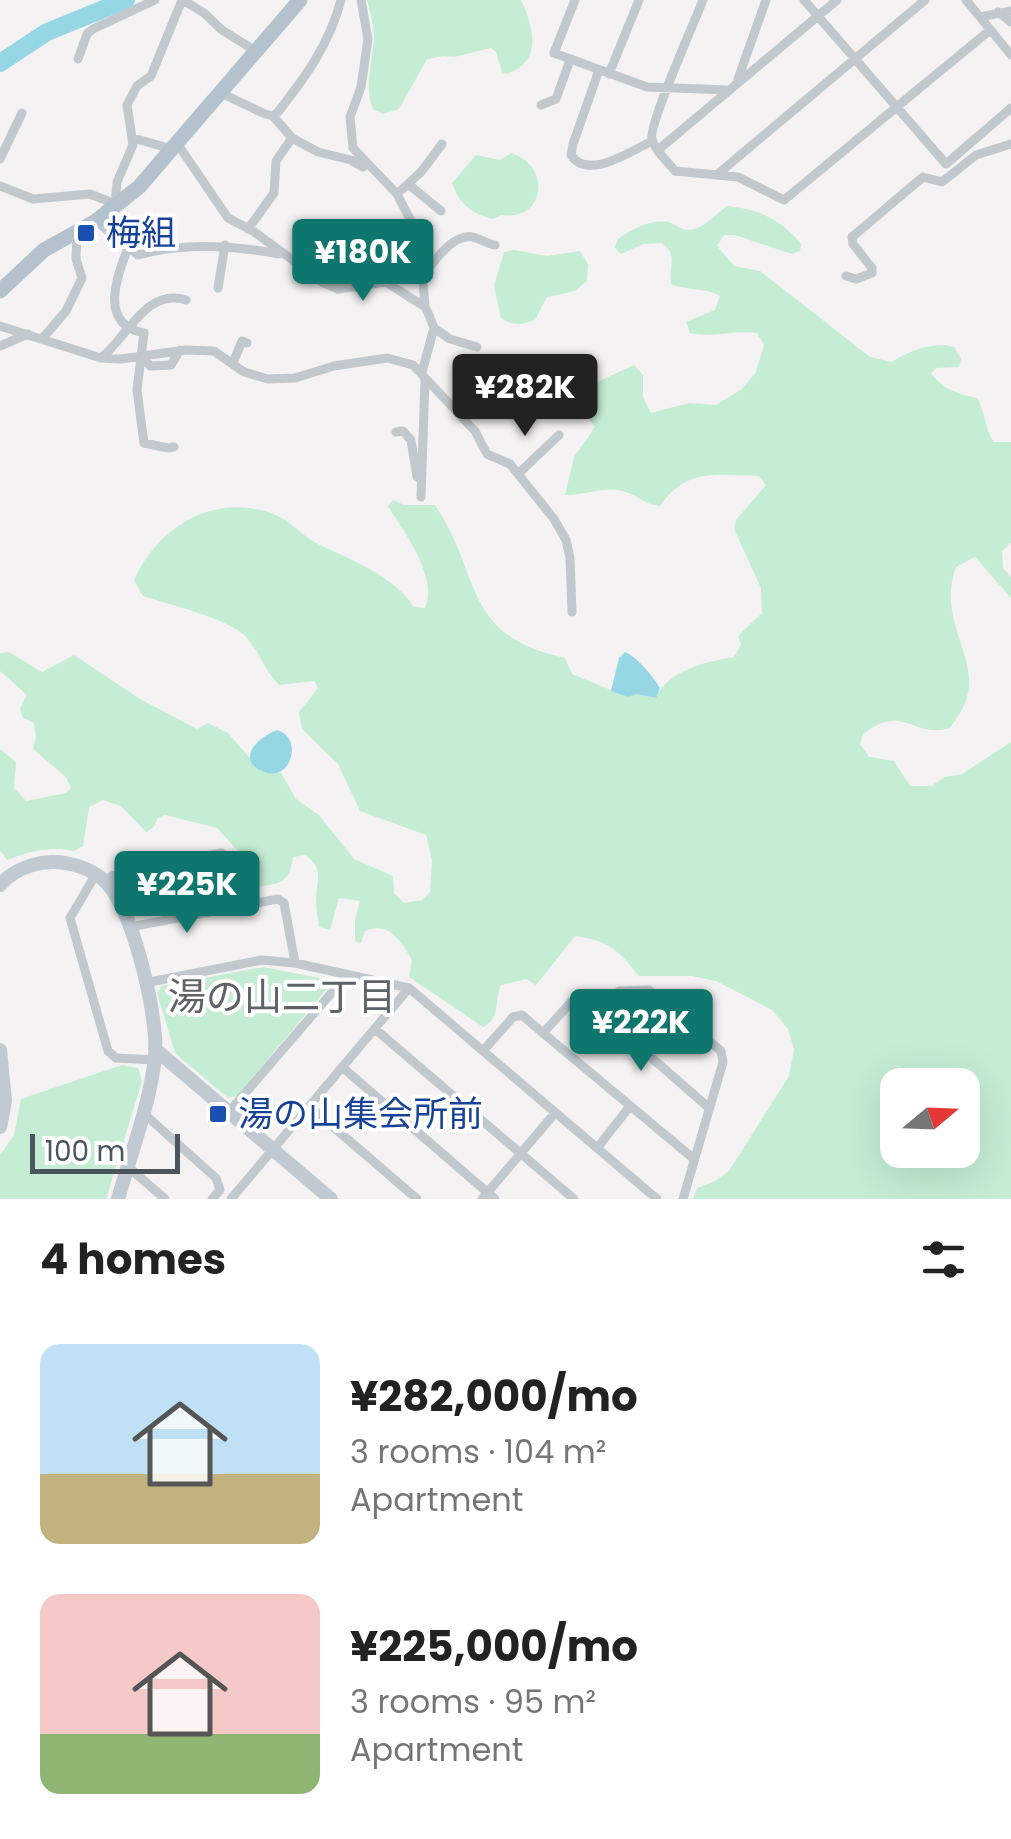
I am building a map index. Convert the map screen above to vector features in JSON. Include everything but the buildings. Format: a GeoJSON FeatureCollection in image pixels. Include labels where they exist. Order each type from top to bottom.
{"type":"FeatureCollection","features":[{"type":"Feature","properties":{"kind":"main road"},"geometry":{"type":"LineString","coordinates":[[0,290],[34,258],[96,221],[139,186],[300,0]]}},
{"type":"Feature","properties":{"kind":"street"},"geometry":{"type":"LineString","coordinates":[[78,59],[87,34],[93,29],[155,0]]}},
{"type":"Feature","properties":{"kind":"street"},"geometry":{"type":"LineString","coordinates":[[0,186],[33,199],[90,194],[114,205],[133,138],[127,105],[138,86],[151,76],[182,0],[257,52]]}},
{"type":"Feature","properties":{"kind":"street"},"geometry":{"type":"LineString","coordinates":[[273,116],[322,53],[340,0]]}},
{"type":"Feature","properties":{"kind":"street"},"geometry":{"type":"LineString","coordinates":[[361,0],[367,50],[350,128],[356,154],[397,194],[414,227],[408,243],[410,256],[421,276],[434,328],[423,375],[421,492],[410,440],[396,432]]}},
{"type":"Feature","properties":{"kind":"street"},"geometry":{"type":"LineString","coordinates":[[639,0],[573,144],[571,155],[582,166],[599,165],[655,146],[837,0]]}},
{"type":"Feature","properties":{"kind":"street"},"geometry":{"type":"LineString","coordinates":[[703,0],[651,131],[655,146],[675,171],[738,177],[784,200],[990,30]]}},
{"type":"Feature","properties":{"kind":"street"},"geometry":{"type":"LineString","coordinates":[[736,81],[766,0]]}},
{"type":"Feature","properties":{"kind":"street"},"geometry":{"type":"LineString","coordinates":[[804,0],[946,164],[1011,108]]}},
{"type":"Feature","properties":{"kind":"street"},"geometry":{"type":"LineString","coordinates":[[719,173],[925,0]]}},
{"type":"Feature","properties":{"kind":"street"},"geometry":{"type":"LineString","coordinates":[[966,0],[1011,56]]}},
{"type":"Feature","properties":{"kind":"street"},"geometry":{"type":"LineString","coordinates":[[572,1],[554,54],[647,87],[728,90]]}},
{"type":"Feature","properties":{"kind":"street"},"geometry":{"type":"LineString","coordinates":[[980,17],[1011,10]]}},
{"type":"Feature","properties":{"kind":"street"},"geometry":{"type":"LineString","coordinates":[[998,12],[1011,22]]}},
{"type":"Feature","properties":{"kind":"street"},"geometry":{"type":"LineString","coordinates":[[542,105],[556,99],[570,60]]}},
{"type":"Feature","properties":{"kind":"street"},"geometry":{"type":"LineString","coordinates":[[221,93],[273,116],[292,138],[373,171]]}},
{"type":"Feature","properties":{"kind":"street"},"geometry":{"type":"LineString","coordinates":[[0,159],[22,113]]}},
{"type":"Feature","properties":{"kind":"street"},"geometry":{"type":"LineString","coordinates":[[133,138],[175,146],[228,218],[324,283],[338,289],[386,282],[426,306]]}},
{"type":"Feature","properties":{"kind":"street"},"geometry":{"type":"LineString","coordinates":[[248,230],[274,193],[276,161],[292,138]]}},
{"type":"Feature","properties":{"kind":"street"},"geometry":{"type":"LineString","coordinates":[[397,194],[442,144]]}},
{"type":"Feature","properties":{"kind":"street"},"geometry":{"type":"LineString","coordinates":[[846,276],[856,280],[872,273],[852,244],[852,237],[923,177],[942,182],[976,155],[1011,144]]}},
{"type":"Feature","properties":{"kind":"street"},"geometry":{"type":"LineString","coordinates":[[408,184],[441,211]]}},
{"type":"Feature","properties":{"kind":"street"},"geometry":{"type":"LineString","coordinates":[[96,221],[138,254],[166,247],[225,246],[282,255]]}},
{"type":"Feature","properties":{"kind":"street"},"geometry":{"type":"LineString","coordinates":[[42,339],[66,311],[82,278],[76,259],[77,230]]}},
{"type":"Feature","properties":{"kind":"street"},"geometry":{"type":"LineString","coordinates":[[421,276],[462,237],[495,245]]}},
{"type":"Feature","properties":{"kind":"street"},"geometry":{"type":"LineString","coordinates":[[218,288],[225,246]]}},
{"type":"Feature","properties":{"kind":"street"},"geometry":{"type":"LineString","coordinates":[[128,248],[118,275],[115,310],[120,324],[144,333],[137,390],[144,443],[174,446]]}},
{"type":"Feature","properties":{"kind":"street"},"geometry":{"type":"LineString","coordinates":[[101,358],[114,348],[143,311],[172,298],[186,300]]}},
{"type":"Feature","properties":{"kind":"street"},"geometry":{"type":"LineString","coordinates":[[0,326],[101,358],[180,350],[214,351],[244,372],[268,379],[295,378],[334,366],[388,358],[404,361],[423,375],[475,431],[488,454],[506,461],[519,473],[554,519],[566,540],[572,612]]}},
{"type":"Feature","properties":{"kind":"street"},"geometry":{"type":"LineString","coordinates":[[434,328],[477,347]]}},
{"type":"Feature","properties":{"kind":"street"},"geometry":{"type":"LineString","coordinates":[[0,346],[28,334]]}},
{"type":"Feature","properties":{"kind":"street"},"geometry":{"type":"LineString","coordinates":[[233,362],[237,347],[242,341],[246,343]]}},
{"type":"Feature","properties":{"kind":"street"},"geometry":{"type":"LineString","coordinates":[[519,473],[559,435]]}},
{"type":"Feature","properties":{"kind":"street"},"geometry":{"type":"LineString","coordinates":[[238,906],[227,858],[221,854],[101,878],[70,918],[108,1051],[116,1058],[155,1055],[331,1199]]}},
{"type":"Feature","properties":{"kind":"street"},"geometry":{"type":"LineString","coordinates":[[0,885],[40,862],[72,864],[101,878],[122,906],[130,927],[154,1020],[155,1055],[118,1199]]}},
{"type":"Feature","properties":{"kind":"street"},"geometry":{"type":"LineString","coordinates":[[130,927],[278,898],[284,903],[296,963]]}},
{"type":"Feature","properties":{"kind":"street"},"geometry":{"type":"LineString","coordinates":[[145,983],[262,960],[296,963],[409,988],[657,1199]]}},
{"type":"Feature","properties":{"kind":"street"},"geometry":{"type":"LineString","coordinates":[[229,1112],[346,976]]}},
{"type":"Feature","properties":{"kind":"street"},"geometry":{"type":"LineString","coordinates":[[231,1199],[409,988]]}},
{"type":"Feature","properties":{"kind":"street"},"geometry":{"type":"LineString","coordinates":[[600,1012],[619,991],[649,990],[721,1051],[723,1062],[683,1199]]}},
{"type":"Feature","properties":{"kind":"street"},"geometry":{"type":"LineString","coordinates":[[544,1033],[574,999],[582,998],[708,1107]]}},
{"type":"Feature","properties":{"kind":"street"},"geometry":{"type":"LineString","coordinates":[[483,1051],[513,1017],[522,1015],[694,1159]]}},
{"type":"Feature","properties":{"kind":"street"},"geometry":{"type":"LineString","coordinates":[[374,1029],[574,1199]]}},
{"type":"Feature","properties":{"kind":"street"},"geometry":{"type":"LineString","coordinates":[[0,1050],[5,1100],[0,1127]]}},
{"type":"Feature","properties":{"kind":"street"},"geometry":{"type":"LineString","coordinates":[[342,1067],[488,1197],[555,1113]]}},
{"type":"Feature","properties":{"kind":"street"},"geometry":{"type":"LineString","coordinates":[[309,1106],[417,1199]]}},
{"type":"Feature","properties":{"kind":"street"},"geometry":{"type":"LineString","coordinates":[[598,1147],[630,1106]]}},
{"type":"Feature","properties":{"kind":"street"},"geometry":{"type":"LineString","coordinates":[[142,1112],[216,1178],[220,1190],[212,1199]]}},
{"type":"Feature","properties":{"kind":"street"},"geometry":{"type":"LineString","coordinates":[[127,1166],[165,1199]]}},
{"type":"Feature","properties":{"kind":"street"},"geometry":{"type":"LineString","coordinates":[[238,1190],[249,1199]]}},
{"type":"Feature","properties":{"kind":"green space"},"geometry":{"type":"Polygon","coordinates":[[[367,0],[521,0],[532,33],[530,53],[518,69],[506,74],[491,48],[427,59],[399,109],[383,114],[373,109],[370,100],[374,34],[367,0]]]}},
{"type":"Feature","properties":{"kind":"green space"},"geometry":{"type":"Polygon","coordinates":[[[511,153],[525,160],[533,170],[538,181],[534,203],[526,211],[493,219],[467,207],[452,183],[476,155],[500,160],[511,153]]]}},
{"type":"Feature","properties":{"kind":"green space"},"geometry":{"type":"Polygon","coordinates":[[[727,206],[759,213],[785,228],[801,244],[800,251],[792,254],[735,235],[724,235],[717,246],[734,266],[760,271],[870,357],[892,362],[921,348],[954,347],[961,359],[959,367],[937,368],[931,373],[951,390],[977,398],[994,442],[1011,442],[1011,543],[1002,551],[1003,568],[1011,577],[1011,598],[975,557],[956,567],[951,586],[954,622],[968,669],[969,685],[963,707],[950,728],[926,729],[889,721],[863,734],[860,744],[869,757],[894,761],[910,786],[931,786],[945,777],[962,774],[1011,742],[1011,1199],[693,1199],[697,1188],[729,1171],[789,1076],[794,1049],[788,1029],[772,1010],[716,981],[692,976],[639,976],[612,948],[575,936],[536,985],[526,979],[501,985],[495,1014],[483,1027],[409,977],[412,960],[393,934],[373,929],[365,931],[361,943],[355,941],[360,901],[339,898],[330,930],[319,927],[318,875],[305,855],[293,857],[288,874],[280,882],[249,888],[240,875],[239,852],[217,828],[165,815],[146,832],[121,806],[103,800],[89,807],[83,846],[74,851],[40,850],[7,860],[0,850],[0,749],[16,762],[14,788],[26,801],[66,793],[71,788],[66,777],[33,749],[34,723],[23,718],[20,708],[27,695],[0,671],[0,653],[9,652],[42,672],[74,655],[140,699],[197,729],[208,723],[228,733],[261,771],[281,773],[296,799],[319,815],[354,859],[393,876],[394,893],[404,903],[422,900],[430,892],[432,860],[426,835],[360,811],[338,764],[302,729],[299,712],[318,688],[314,681],[279,685],[252,644],[238,631],[213,618],[143,596],[134,580],[144,561],[173,530],[209,511],[251,508],[273,514],[312,541],[383,577],[414,607],[425,608],[428,596],[423,569],[388,506],[393,500],[404,505],[435,505],[490,618],[531,648],[565,658],[572,674],[628,697],[636,694],[655,698],[679,674],[734,657],[741,645],[738,636],[762,613],[761,588],[734,529],[736,520],[766,485],[759,476],[703,476],[680,485],[660,506],[614,490],[565,495],[574,457],[595,427],[573,399],[586,387],[634,365],[643,375],[643,397],[651,413],[689,403],[716,405],[742,389],[756,372],[764,345],[757,333],[690,333],[686,322],[715,310],[720,296],[671,284],[672,257],[662,243],[643,244],[621,254],[615,248],[617,240],[642,226],[664,222],[694,229],[727,206]]]}},
{"type":"Feature","properties":{"kind":"green space"},"geometry":{"type":"Polygon","coordinates":[[[580,251],[588,264],[587,281],[575,291],[547,297],[535,320],[510,322],[501,318],[494,286],[504,252],[547,256],[580,251]]]}},
{"type":"Feature","properties":{"kind":"green space"},"geometry":{"type":"Polygon","coordinates":[[[263,967],[330,980],[330,985],[237,1096],[228,1098],[175,1053],[157,993],[162,986],[263,967]]]}},
{"type":"Feature","properties":{"kind":"green space"},"geometry":{"type":"Polygon","coordinates":[[[122,1065],[138,1068],[142,1081],[106,1199],[0,1199],[0,1155],[14,1135],[21,1099],[122,1065]]]}},
{"type":"Feature","properties":{"kind":"water"},"geometry":{"type":"Polygon","coordinates":[[[625,652],[640,662],[657,683],[660,688],[656,698],[636,694],[628,697],[611,691],[619,658],[625,652]]]}},
{"type":"Feature","properties":{"kind":"water"},"geometry":{"type":"Polygon","coordinates":[[[277,730],[285,734],[292,749],[287,765],[273,774],[255,767],[250,755],[257,743],[277,730]]]}},
{"type":"Feature","properties":{"kind":"waterway"},"geometry":{"type":"LineString","coordinates":[[0,63],[47,32],[126,0]]}},
{"type":"Feature","properties":{"kind":"place","name":"梅組"},"geometry":{"type":"Point","coordinates":[86,233]}},
{"type":"Feature","properties":{"kind":"place","name":"湯の山集会所前"},"geometry":{"type":"Point","coordinates":[218,1114]}},
{"type":"Feature","properties":{"kind":"district","name":"湯の山二丁目"},"geometry":{"type":"Point","coordinates":[282,997]}}]}
